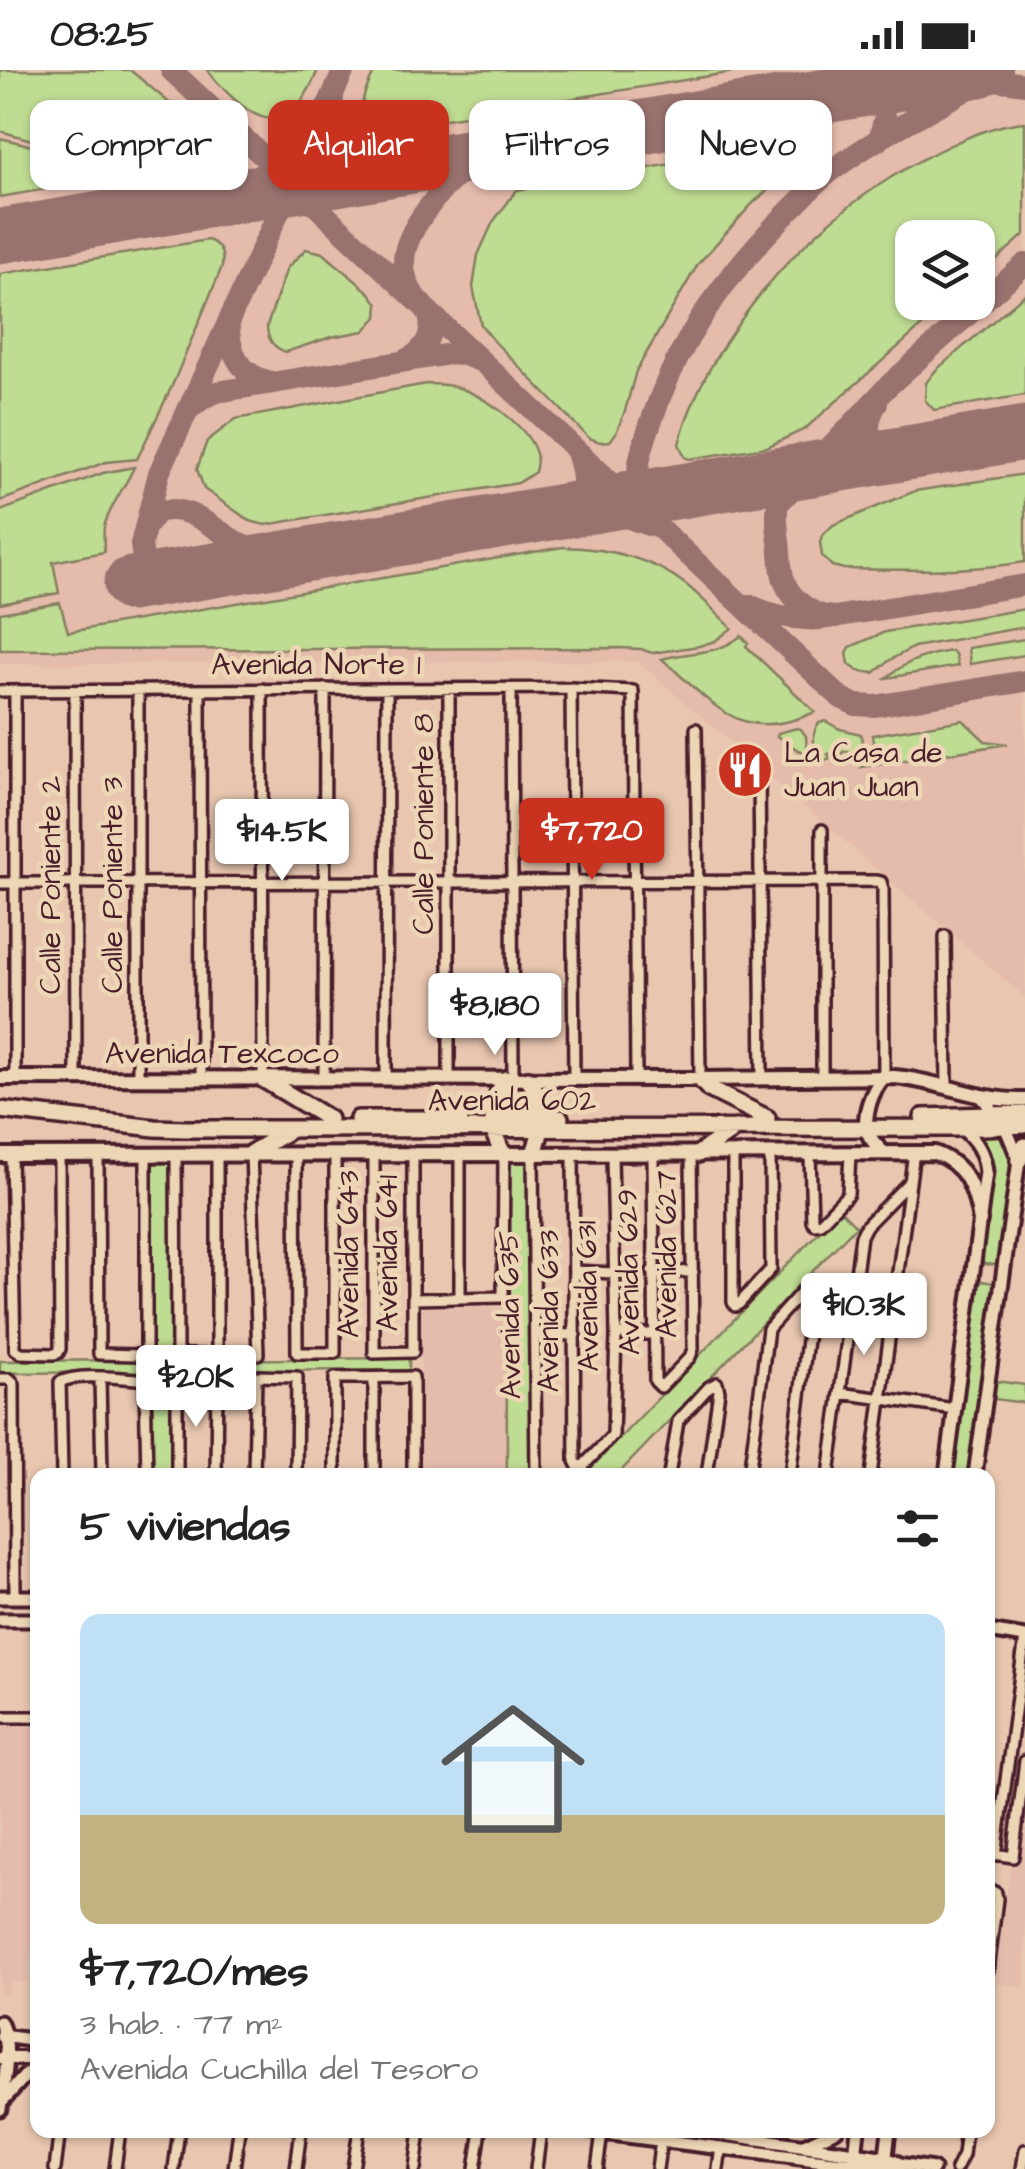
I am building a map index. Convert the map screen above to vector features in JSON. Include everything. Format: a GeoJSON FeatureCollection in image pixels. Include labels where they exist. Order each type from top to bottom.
{"type":"FeatureCollection","features":[{"type":"Feature","properties":{"kind":"main road","name":"Avenida Texcoco"},"geometry":{"type":"LineString","coordinates":[[0,1078],[884,1077],[916,1079],[982,1098],[1025,1100]]}},
{"type":"Feature","properties":{"kind":"main road"},"geometry":{"type":"LineString","coordinates":[[884,1077],[871,1098],[867,1122],[873,1142],[884,1153]]}},
{"type":"Feature","properties":{"kind":"main road"},"geometry":{"type":"LineString","coordinates":[[504,1155],[493,1124],[496,1098],[515,1079],[538,1094],[542,1123],[533,1154]]}},
{"type":"Feature","properties":{"kind":"main road"},"geometry":{"type":"LineString","coordinates":[[700,1079],[709,1088],[768,1118]]}},
{"type":"Feature","properties":{"kind":"main road"},"geometry":{"type":"LineString","coordinates":[[263,1080],[329,1119]]}},
{"type":"Feature","properties":{"kind":"main road","name":"Avenida 602"},"geometry":{"type":"LineString","coordinates":[[0,1101],[159,1118],[493,1124]]}},
{"type":"Feature","properties":{"kind":"main road","name":"Avenida 602"},"geometry":{"type":"LineString","coordinates":[[0,1110],[155,1128],[290,1130],[768,1118],[962,1128],[1025,1114]]}},
{"type":"Feature","properties":{"kind":"main road","name":"Avenida 602"},"geometry":{"type":"LineString","coordinates":[[542,1123],[738,1127],[1002,1121],[1025,1126]]}},
{"type":"Feature","properties":{"kind":"main road"},"geometry":{"type":"LineString","coordinates":[[694,1154],[738,1127]]}},
{"type":"Feature","properties":{"kind":"main road"},"geometry":{"type":"LineString","coordinates":[[251,1153],[290,1130]]}},
{"type":"Feature","properties":{"kind":"main road","name":"Avenida 602"},"geometry":{"type":"LineString","coordinates":[[6,1155],[936,1153],[958,1166],[966,1176],[980,1222]]}},
{"type":"Feature","properties":{"kind":"street"},"geometry":{"type":"LineString","coordinates":[[511,688],[515,1079]]}},
{"type":"Feature","properties":{"kind":"street","name":"Avenida Norte 1"},"geometry":{"type":"LineString","coordinates":[[0,691],[571,688],[633,691],[636,882]]}},
{"type":"Feature","properties":{"kind":"street"},"geometry":{"type":"LineString","coordinates":[[571,688],[574,1078]]}},
{"type":"Feature","properties":{"kind":"street"},"geometry":{"type":"LineString","coordinates":[[262,689],[263,1080]]}},
{"type":"Feature","properties":{"kind":"street"},"geometry":{"type":"LineString","coordinates":[[324,1079],[325,689]]}},
{"type":"Feature","properties":{"kind":"street"},"geometry":{"type":"LineString","coordinates":[[386,1079],[387,689]]}},
{"type":"Feature","properties":{"kind":"street","name":"Calle Poniente 8"},"geometry":{"type":"LineString","coordinates":[[448,689],[449,1078]]}},
{"type":"Feature","properties":{"kind":"street"},"geometry":{"type":"LineString","coordinates":[[15,691],[15,1078]]}},
{"type":"Feature","properties":{"kind":"street"},"geometry":{"type":"LineString","coordinates":[[200,691],[201,1078]]}},
{"type":"Feature","properties":{"kind":"street","name":"Calle Poniente 2"},"geometry":{"type":"LineString","coordinates":[[75,692],[76,1079]]}},
{"type":"Feature","properties":{"kind":"street","name":"Calle Poniente 3"},"geometry":{"type":"LineString","coordinates":[[138,692],[138,1078]]}},
{"type":"Feature","properties":{"kind":"street"},"geometry":{"type":"LineString","coordinates":[[696,729],[700,1079]]}},
{"type":"Feature","properties":{"kind":"street"},"geometry":{"type":"LineString","coordinates":[[759,774],[762,1078]]}},
{"type":"Feature","properties":{"kind":"street"},"geometry":{"type":"LineString","coordinates":[[822,830],[822,1077]]}},
{"type":"Feature","properties":{"kind":"street"},"geometry":{"type":"LineString","coordinates":[[636,882],[636,1077]]}},
{"type":"Feature","properties":{"kind":"street"},"geometry":{"type":"LineString","coordinates":[[0,883],[881,882],[884,1077]]}},
{"type":"Feature","properties":{"kind":"street"},"geometry":{"type":"LineString","coordinates":[[945,936],[946,1088]]}},
{"type":"Feature","properties":{"kind":"street"},"geometry":{"type":"LineString","coordinates":[[976,1468],[1022,1153],[982,1098]]}},
{"type":"Feature","properties":{"kind":"street"},"geometry":{"type":"LineString","coordinates":[[947,1468],[986,1172],[978,1144],[962,1128]]}},
{"type":"Feature","properties":{"kind":"street"},"geometry":{"type":"LineString","coordinates":[[873,1468],[914,1152]]}},
{"type":"Feature","properties":{"kind":"street"},"geometry":{"type":"LineString","coordinates":[[217,1153],[217,1355]]}},
{"type":"Feature","properties":{"kind":"street"},"geometry":{"type":"LineString","coordinates":[[176,1154],[179,1354],[217,1355],[258,1354],[251,1153]]}},
{"type":"Feature","properties":{"kind":"street"},"geometry":{"type":"LineString","coordinates":[[810,1154],[812,1221],[816,1224],[848,1194],[850,1153]]}},
{"type":"Feature","properties":{"kind":"street"},"geometry":{"type":"LineString","coordinates":[[98,1155],[99,1354],[138,1355],[146,1348],[146,1154]]}},
{"type":"Feature","properties":{"kind":"street"},"geometry":{"type":"LineString","coordinates":[[296,1154],[297,1353],[335,1353],[335,1155]]}},
{"type":"Feature","properties":{"kind":"street","name":"Avenida 643"},"geometry":{"type":"LineString","coordinates":[[374,1154],[374,1353],[413,1352]]}},
{"type":"Feature","properties":{"kind":"street","name":"Avenida 641"},"geometry":{"type":"LineString","coordinates":[[413,1154],[413,1352]]}},
{"type":"Feature","properties":{"kind":"street"},"geometry":{"type":"LineString","coordinates":[[460,1154],[460,1298]]}},
{"type":"Feature","properties":{"kind":"street","name":"Avenida 635"},"geometry":{"type":"LineString","coordinates":[[533,1154],[536,1468]]}},
{"type":"Feature","properties":{"kind":"street","name":"Avenida 629"},"geometry":{"type":"LineString","coordinates":[[652,1154],[652,1271],[658,1387]]}},
{"type":"Feature","properties":{"kind":"street","name":"Avenida 627"},"geometry":{"type":"LineString","coordinates":[[658,1387],[664,1386],[692,1354],[694,1154]]}},
{"type":"Feature","properties":{"kind":"street"},"geometry":{"type":"LineString","coordinates":[[732,1154],[735,1306],[770,1270],[770,1154]]}},
{"type":"Feature","properties":{"kind":"street"},"geometry":{"type":"LineString","coordinates":[[6,1155],[16,1352],[58,1353],[59,1155]]}},
{"type":"Feature","properties":{"kind":"street"},"geometry":{"type":"LineString","coordinates":[[413,1299],[504,1297],[504,1155]]}},
{"type":"Feature","properties":{"kind":"street","name":"Avenida 633"},"geometry":{"type":"LineString","coordinates":[[572,1155],[578,1467]]}},
{"type":"Feature","properties":{"kind":"street","name":"Avenida 631"},"geometry":{"type":"LineString","coordinates":[[578,1467],[612,1437],[616,1334],[612,1155]]}},
{"type":"Feature","properties":{"kind":"street"},"geometry":{"type":"LineString","coordinates":[[830,1468],[863,1231],[910,1180]]}},
{"type":"Feature","properties":{"kind":"street"},"geometry":{"type":"LineString","coordinates":[[652,1271],[693,1272]]}},
{"type":"Feature","properties":{"kind":"street"},"geometry":{"type":"LineString","coordinates":[[574,1272],[613,1273]]}},
{"type":"Feature","properties":{"kind":"street"},"geometry":{"type":"LineString","coordinates":[[974,1273],[1002,1278]]}},
{"type":"Feature","properties":{"kind":"street"},"geometry":{"type":"LineString","coordinates":[[750,1468],[769,1326],[810,1287],[791,1468]]}},
{"type":"Feature","properties":{"kind":"street"},"geometry":{"type":"LineString","coordinates":[[536,1334],[575,1335]]}},
{"type":"Feature","properties":{"kind":"street"},"geometry":{"type":"LineString","coordinates":[[616,1334],[654,1334]]}},
{"type":"Feature","properties":{"kind":"street"},"geometry":{"type":"LineString","coordinates":[[177,1468],[179,1376],[217,1376],[216,1468]]}},
{"type":"Feature","properties":{"kind":"street"},"geometry":{"type":"LineString","coordinates":[[254,1468],[256,1376],[298,1377],[296,1468]]}},
{"type":"Feature","properties":{"kind":"street"},"geometry":{"type":"LineString","coordinates":[[335,1468],[335,1378],[413,1377],[413,1468]]}},
{"type":"Feature","properties":{"kind":"street"},"geometry":{"type":"LineString","coordinates":[[0,1378],[14,1384],[15,1597]]}},
{"type":"Feature","properties":{"kind":"street"},"geometry":{"type":"LineString","coordinates":[[100,1378],[102,1468]]}},
{"type":"Feature","properties":{"kind":"street"},"geometry":{"type":"LineString","coordinates":[[62,1468],[62,1380],[100,1378],[144,1380],[147,1468]]}},
{"type":"Feature","properties":{"kind":"street","name":"Avenida 643"},"geometry":{"type":"LineString","coordinates":[[374,1378],[374,1468]]}},
{"type":"Feature","properties":{"kind":"street"},"geometry":{"type":"LineString","coordinates":[[670,1468],[678,1421],[717,1383],[708,1468]]}},
{"type":"Feature","properties":{"kind":"street"},"geometry":{"type":"LineString","coordinates":[[840,1393],[955,1408]]}},
{"type":"Feature","properties":{"kind":"street"},"geometry":{"type":"LineString","coordinates":[[0,1597],[30,1596]]}},
{"type":"Feature","properties":{"kind":"street"},"geometry":{"type":"LineString","coordinates":[[0,1620],[30,1620]]}},
{"type":"Feature","properties":{"kind":"street"},"geometry":{"type":"LineString","coordinates":[[995,1632],[1025,1637],[995,1834]]}},
{"type":"Feature","properties":{"kind":"street"},"geometry":{"type":"LineString","coordinates":[[0,1717],[30,1717]]}},
{"type":"Feature","properties":{"kind":"street"},"geometry":{"type":"LineString","coordinates":[[995,1854],[1013,1857],[1025,1761]]}},
{"type":"Feature","properties":{"kind":"street"},"geometry":{"type":"LineString","coordinates":[[0,2022],[4,2036],[0,2106]]}},
{"type":"Feature","properties":{"kind":"street"},"geometry":{"type":"LineString","coordinates":[[4,2036],[30,2040]]}},
{"type":"Feature","properties":{"kind":"street"},"geometry":{"type":"LineString","coordinates":[[4,2058],[30,2062]]}},
{"type":"Feature","properties":{"kind":"street"},"geometry":{"type":"LineString","coordinates":[[0,2106],[30,2071]]}},
{"type":"Feature","properties":{"kind":"street"},"geometry":{"type":"LineString","coordinates":[[55,2169],[59,2138]]}},
{"type":"Feature","properties":{"kind":"street"},"geometry":{"type":"LineString","coordinates":[[115,2169],[119,2138]]}},
{"type":"Feature","properties":{"kind":"street"},"geometry":{"type":"LineString","coordinates":[[174,2169],[178,2138]]}},
{"type":"Feature","properties":{"kind":"street"},"geometry":{"type":"LineString","coordinates":[[234,2169],[238,2138]]}},
{"type":"Feature","properties":{"kind":"street"},"geometry":{"type":"LineString","coordinates":[[296,2169],[301,2138]]}},
{"type":"Feature","properties":{"kind":"street"},"geometry":{"type":"LineString","coordinates":[[353,2169],[358,2138]]}},
{"type":"Feature","properties":{"kind":"street"},"geometry":{"type":"LineString","coordinates":[[415,2169],[419,2138]]}},
{"type":"Feature","properties":{"kind":"street"},"geometry":{"type":"LineString","coordinates":[[475,2169],[480,2138]]}},
{"type":"Feature","properties":{"kind":"street"},"geometry":{"type":"LineString","coordinates":[[536,2169],[540,2138]]}},
{"type":"Feature","properties":{"kind":"street"},"geometry":{"type":"LineString","coordinates":[[597,2169],[601,2138]]}},
{"type":"Feature","properties":{"kind":"street"},"geometry":{"type":"LineString","coordinates":[[644,2138],[701,2138]]}},
{"type":"Feature","properties":{"kind":"street"},"geometry":{"type":"LineString","coordinates":[[718,2169],[721,2138]]}},
{"type":"Feature","properties":{"kind":"street"},"geometry":{"type":"LineString","coordinates":[[733,2138],[803,2145],[818,2138]]}},
{"type":"Feature","properties":{"kind":"street"},"geometry":{"type":"LineString","coordinates":[[885,2165],[889,2138]]}},
{"type":"Feature","properties":{"kind":"street"},"geometry":{"type":"LineString","coordinates":[[956,2169],[965,2138]]}},
{"type":"Feature","properties":{"kind":"street"},"geometry":{"type":"LineString","coordinates":[[657,2169],[661,2140]]}},
{"type":"Feature","properties":{"kind":"street"},"geometry":{"type":"LineString","coordinates":[[780,2142],[814,2159],[933,2169]]}},
{"type":"Feature","properties":{"kind":"street"},"geometry":{"type":"LineString","coordinates":[[776,2169],[780,2142]]}},
{"type":"Feature","properties":{"kind":"street"},"geometry":{"type":"LineString","coordinates":[[803,2145],[814,2159]]}},
{"type":"Feature","properties":{"kind":"street"},"geometry":{"type":"LineString","coordinates":[[1022,2169],[1025,2150]]}},
{"type":"Feature","properties":{"kind":"street"},"geometry":{"type":"LineString","coordinates":[[963,2155],[968,2169]]}},
{"type":"Feature","properties":{"kind":"shaded area"},"geometry":{"type":"Polygon","coordinates":[[[0,70],[1025,70],[1025,997],[637,661],[0,664],[0,70]]]}},
{"type":"Feature","properties":{"kind":"shaded area"},"geometry":{"type":"Polygon","coordinates":[[[421,1308],[506,1308],[507,1468],[420,1468],[421,1308]]]}},
{"type":"Feature","properties":{"kind":"shaded area"},"geometry":{"type":"Polygon","coordinates":[[[0,1722],[30,1722],[30,1958],[27,1983],[10,1981],[9,1991],[0,1995],[0,1722]]]}},
{"type":"Feature","properties":{"kind":"shaded area"},"geometry":{"type":"Polygon","coordinates":[[[1022,1820],[1025,1987],[995,1983],[1011,1863],[1016,1863],[1022,1820]]]}},
{"type":"Feature","properties":{"kind":"green space"},"geometry":{"type":"Polygon","coordinates":[[[0,70],[130,70],[166,100],[30,100],[30,140],[0,131],[0,70]]]}},
{"type":"Feature","properties":{"kind":"green space"},"geometry":{"type":"Polygon","coordinates":[[[207,70],[318,70],[302,100],[268,100],[268,118],[248,110],[248,100],[235,100],[207,70]]]}},
{"type":"Feature","properties":{"kind":"green space"},"geometry":{"type":"Polygon","coordinates":[[[375,70],[746,70],[562,100],[469,100],[469,115],[449,119],[449,100],[363,100],[375,70]]]}},
{"type":"Feature","properties":{"kind":"green space"},"geometry":{"type":"Polygon","coordinates":[[[1025,122],[1025,234],[995,261],[995,220],[895,220],[895,320],[929,320],[805,429],[767,447],[685,457],[679,444],[710,369],[757,299],[801,248],[851,205],[907,168],[980,132],[1025,122]]]}},
{"type":"Feature","properties":{"kind":"green space"},"geometry":{"type":"Polygon","coordinates":[[[0,138],[30,146],[30,190],[40,190],[0,197],[0,138]]]}},
{"type":"Feature","properties":{"kind":"green space"},"geometry":{"type":"Polygon","coordinates":[[[665,165],[665,190],[768,190],[698,264],[636,371],[616,433],[610,441],[600,442],[589,438],[481,325],[473,287],[478,255],[493,222],[517,190],[645,190],[645,169],[665,165]]]}},
{"type":"Feature","properties":{"kind":"green space"},"geometry":{"type":"Polygon","coordinates":[[[208,240],[221,250],[222,267],[137,459],[106,462],[0,501],[0,274],[208,240]]]}},
{"type":"Feature","properties":{"kind":"green space"},"geometry":{"type":"Polygon","coordinates":[[[306,249],[323,253],[370,293],[378,304],[377,317],[364,331],[286,352],[272,342],[267,326],[287,268],[306,249]]]}},
{"type":"Feature","properties":{"kind":"green space"},"geometry":{"type":"Polygon","coordinates":[[[1025,294],[1025,395],[934,410],[925,400],[926,383],[1025,294]]]}},
{"type":"Feature","properties":{"kind":"green space"},"geometry":{"type":"Polygon","coordinates":[[[426,384],[459,388],[502,412],[534,448],[535,472],[518,483],[265,525],[250,521],[204,489],[197,469],[207,441],[236,419],[426,384]]]}},
{"type":"Feature","properties":{"kind":"green space"},"geometry":{"type":"Polygon","coordinates":[[[134,467],[106,519],[104,552],[53,562],[59,593],[0,604],[0,511],[103,473],[134,467]]]}},
{"type":"Feature","properties":{"kind":"green space"},"geometry":{"type":"Polygon","coordinates":[[[1025,474],[1025,562],[957,569],[844,569],[832,566],[822,556],[822,536],[833,525],[915,491],[1025,474]]]}},
{"type":"Feature","properties":{"kind":"green space"},"geometry":{"type":"Polygon","coordinates":[[[563,547],[611,552],[657,567],[691,589],[732,628],[715,641],[699,646],[652,653],[618,648],[0,650],[0,613],[60,603],[68,632],[563,547]]]}},
{"type":"Feature","properties":{"kind":"green space"},"geometry":{"type":"Polygon","coordinates":[[[1025,609],[1025,627],[914,647],[874,673],[858,671],[849,664],[850,647],[885,632],[1025,609]]]}},
{"type":"Feature","properties":{"kind":"green space"},"geometry":{"type":"Polygon","coordinates":[[[741,636],[748,643],[746,646],[815,712],[789,721],[747,722],[713,705],[662,659],[712,650],[741,636]]]}},
{"type":"Feature","properties":{"kind":"green space"},"geometry":{"type":"Polygon","coordinates":[[[1025,639],[1025,655],[970,664],[968,648],[1025,639]]]}},
{"type":"Feature","properties":{"kind":"green space"},"geometry":{"type":"Polygon","coordinates":[[[951,651],[958,666],[886,678],[917,660],[951,651]]]}},
{"type":"Feature","properties":{"kind":"green space"},"geometry":{"type":"Polygon","coordinates":[[[963,720],[985,741],[1008,744],[862,767],[875,751],[872,735],[963,720]]]}},
{"type":"Feature","properties":{"kind":"green space"},"geometry":{"type":"Polygon","coordinates":[[[825,721],[861,734],[858,752],[852,757],[848,751],[839,757],[832,753],[828,754],[830,759],[822,760],[814,737],[816,727],[825,721]]]}},
{"type":"Feature","properties":{"kind":"green space"},"geometry":{"type":"Polygon","coordinates":[[[797,728],[806,736],[807,753],[777,736],[797,728]]]}},
{"type":"Feature","properties":{"kind":"green space"},"geometry":{"type":"Polygon","coordinates":[[[978,1135],[1005,1135],[1014,1158],[996,1265],[984,1264],[982,1260],[994,1169],[990,1152],[978,1135]]]}},
{"type":"Feature","properties":{"kind":"green space"},"geometry":{"type":"Polygon","coordinates":[[[151,1161],[172,1161],[173,1360],[409,1358],[409,1370],[173,1371],[173,1468],[153,1468],[152,1372],[0,1373],[0,1361],[152,1360],[151,1161]]]}},
{"type":"Feature","properties":{"kind":"green space"},"geometry":{"type":"Polygon","coordinates":[[[506,1161],[530,1161],[531,1468],[507,1468],[506,1161]]]}},
{"type":"Feature","properties":{"kind":"green space"},"geometry":{"type":"Polygon","coordinates":[[[840,1210],[856,1226],[624,1468],[591,1468],[840,1210]]]}},
{"type":"Feature","properties":{"kind":"green space"},"geometry":{"type":"Polygon","coordinates":[[[982,1281],[994,1283],[996,1288],[971,1468],[954,1468],[978,1286],[982,1281]]]}},
{"type":"Feature","properties":{"kind":"green space"},"geometry":{"type":"Polygon","coordinates":[[[996,1381],[1025,1385],[1025,1403],[994,1399],[996,1381]]]}},
{"type":"Feature","properties":{"kind":"taxiway"},"geometry":{"type":"LineString","coordinates":[[171,70],[841,698],[856,705],[875,706],[1025,681]]}},
{"type":"Feature","properties":{"kind":"taxiway"},"geometry":{"type":"LineString","coordinates":[[146,582],[141,544],[159,473],[344,70]]}},
{"type":"Feature","properties":{"kind":"taxiway"},"geometry":{"type":"LineString","coordinates":[[648,513],[638,475],[646,437],[680,354],[730,278],[770,231],[830,172],[893,131],[1002,70]]}},
{"type":"Feature","properties":{"kind":"taxiway"},"geometry":{"type":"LineString","coordinates":[[925,79],[987,79],[1025,84]]}},
{"type":"Feature","properties":{"kind":"taxiway"},"geometry":{"type":"LineString","coordinates":[[847,93],[869,91],[880,97],[885,116],[879,140]]}},
{"type":"Feature","properties":{"kind":"taxiway"},"geometry":{"type":"LineString","coordinates":[[405,360],[422,348],[430,330],[428,313],[412,293],[405,275],[406,248],[426,210],[469,167]]}},
{"type":"Feature","properties":{"kind":"taxiway"},"geometry":{"type":"LineString","coordinates":[[243,195],[277,195],[299,202]]}},
{"type":"Feature","properties":{"kind":"taxiway"},"geometry":{"type":"LineString","coordinates":[[836,617],[806,607],[785,583],[778,504],[887,387],[1025,264]]}},
{"type":"Feature","properties":{"kind":"taxiway"},"geometry":{"type":"LineString","coordinates":[[229,322],[238,361],[252,375],[272,382]]}},
{"type":"Feature","properties":{"kind":"taxiway"},"geometry":{"type":"LineString","coordinates":[[188,410],[217,392],[450,354],[480,361]]}},
{"type":"Feature","properties":{"kind":"taxiway"},"geometry":{"type":"LineString","coordinates":[[877,403],[869,424],[873,440],[886,450],[908,453]]}},
{"type":"Feature","properties":{"kind":"taxiway"},"geometry":{"type":"LineString","coordinates":[[554,513],[573,503],[582,489],[577,452]]}},
{"type":"Feature","properties":{"kind":"taxiway"},"geometry":{"type":"LineString","coordinates":[[805,482],[845,463]]}},
{"type":"Feature","properties":{"kind":"taxiway"},"geometry":{"type":"LineString","coordinates":[[625,482],[696,489]]}},
{"type":"Feature","properties":{"kind":"taxiway"},"geometry":{"type":"LineString","coordinates":[[578,509],[612,512],[648,525]]}},
{"type":"Feature","properties":{"kind":"taxiway"},"geometry":{"type":"LineString","coordinates":[[145,528],[157,512],[182,511],[250,549],[278,555],[306,554]]}},
{"type":"Feature","properties":{"kind":"taxiway"},"geometry":{"type":"LineString","coordinates":[[749,605],[785,617],[822,619],[1025,585]]}},
{"type":"Feature","properties":{"kind":"runway"},"geometry":{"type":"LineString","coordinates":[[0,236],[979,70]]}},
{"type":"Feature","properties":{"kind":"runway"},"geometry":{"type":"LineString","coordinates":[[131,584],[1025,433]]}},
{"type":"Feature","properties":{"kind":"place","name":"La Casa de Juan Juan"},"geometry":{"type":"Point","coordinates":[745,770]}}]}
